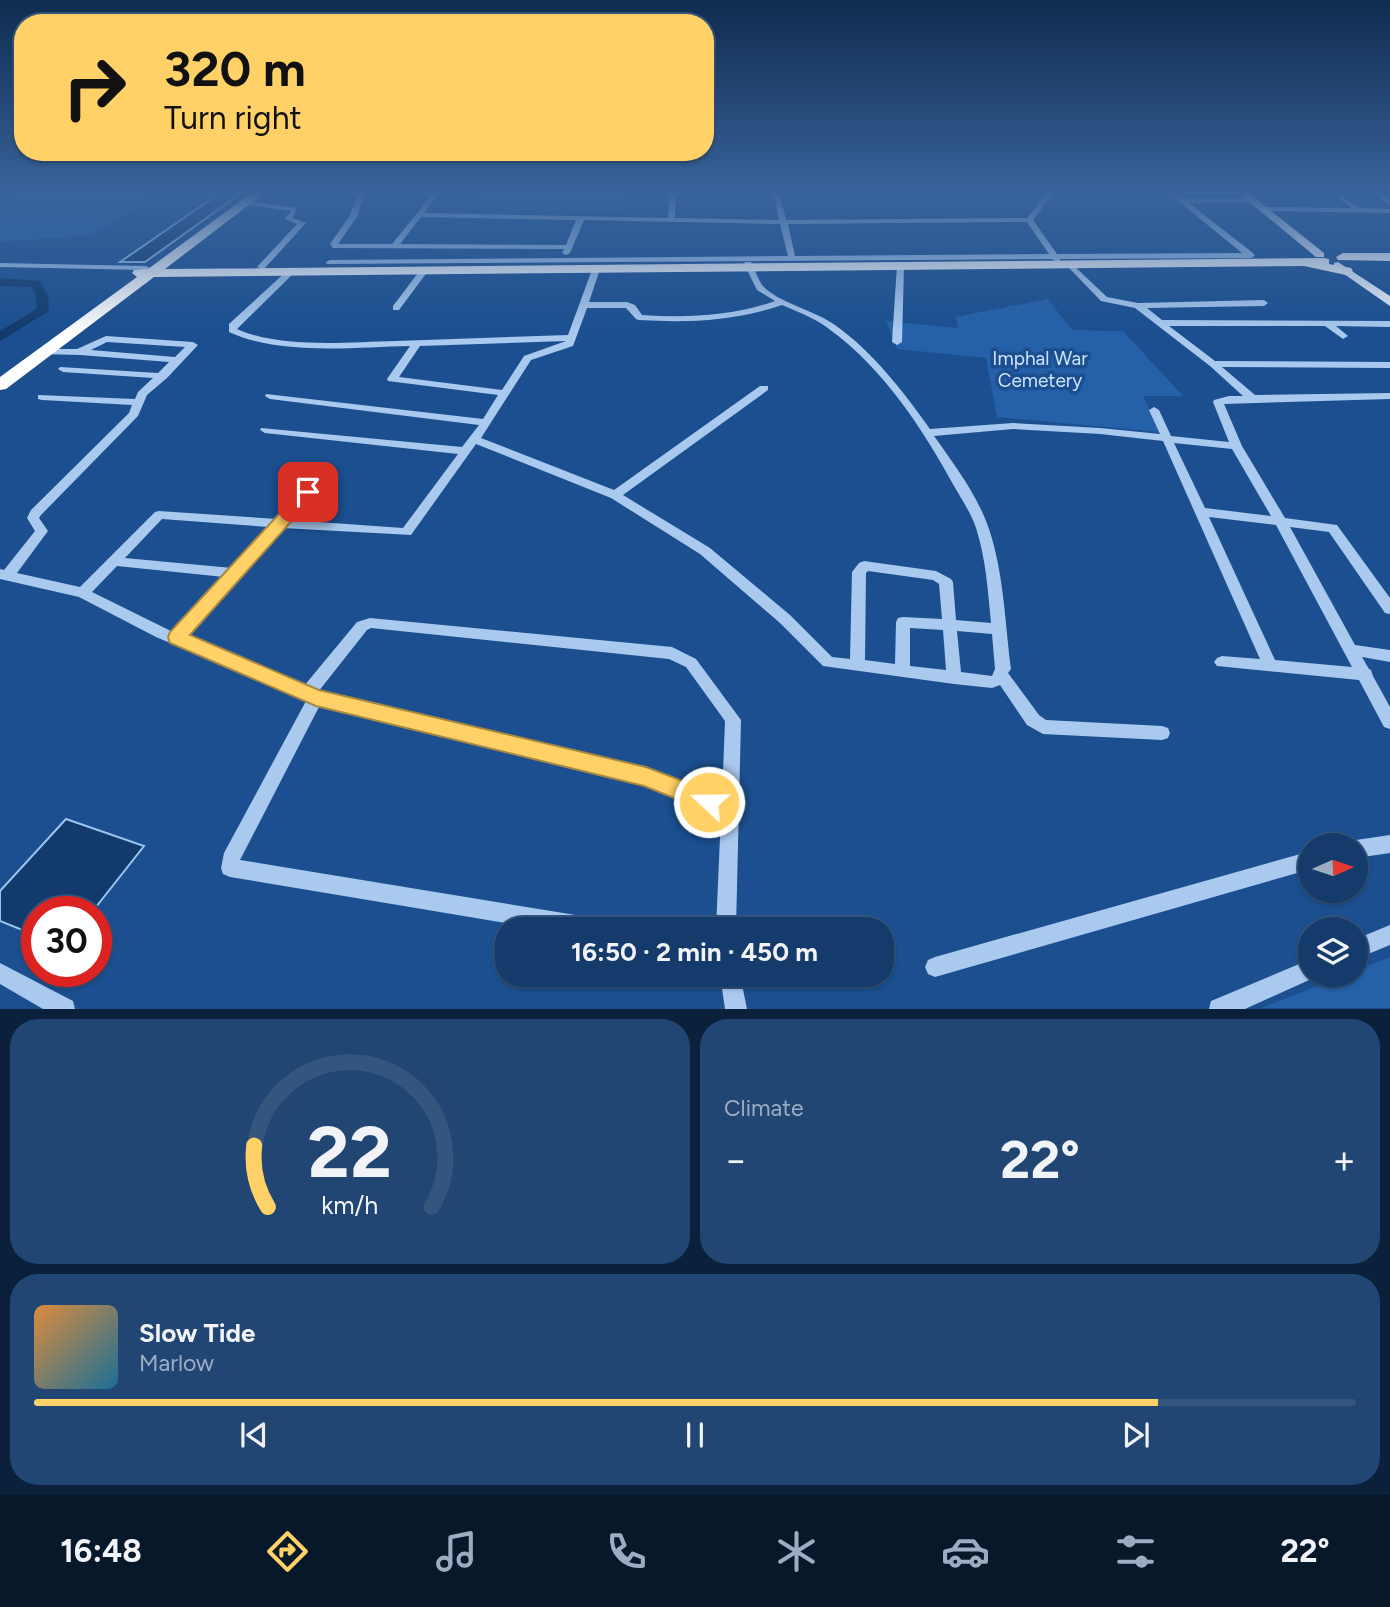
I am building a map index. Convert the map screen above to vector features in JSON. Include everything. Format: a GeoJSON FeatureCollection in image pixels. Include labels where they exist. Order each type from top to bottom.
{"type":"FeatureCollection","features":[{"type":"Feature","properties":{"kind":"highway"},"geometry":{"type":"LineString","coordinates":[[0,378],[190,238]]}},
{"type":"Feature","properties":{"kind":"highway"},"geometry":{"type":"LineString","coordinates":[[147,271],[194,238]]}},
{"type":"Feature","properties":{"kind":"highway"},"geometry":{"type":"LineString","coordinates":[[147,271],[261,267],[596,269],[1333,258]]}},
{"type":"Feature","properties":{"kind":"highway"},"geometry":{"type":"LineString","coordinates":[[1255,259],[1321,266],[1333,258]]}},
{"type":"Feature","properties":{"kind":"highway"},"geometry":{"type":"LineString","coordinates":[[1255,259],[1390,259]]}},
{"type":"Feature","properties":{"kind":"highway"},"geometry":{"type":"LineString","coordinates":[[147,271],[424,271],[562,262],[900,267],[1061,260]]}},
{"type":"Feature","properties":{"kind":"highway"},"geometry":{"type":"LineString","coordinates":[[0,385],[40,351]]}},
{"type":"Feature","properties":{"kind":"main road"},"geometry":{"type":"LineString","coordinates":[[1307,238],[1390,302]]}},
{"type":"Feature","properties":{"kind":"main road"},"geometry":{"type":"LineString","coordinates":[[1333,258],[1390,296]]}},
{"type":"Feature","properties":{"kind":"street"},"geometry":{"type":"LineString","coordinates":[[261,267],[289,238]]}},
{"type":"Feature","properties":{"kind":"street"},"geometry":{"type":"LineString","coordinates":[[339,238],[335,245],[568,247]]}},
{"type":"Feature","properties":{"kind":"street"},"geometry":{"type":"LineString","coordinates":[[394,247],[401,238]]}},
{"type":"Feature","properties":{"kind":"street"},"geometry":{"type":"LineString","coordinates":[[562,262],[572,238]]}},
{"type":"Feature","properties":{"kind":"street"},"geometry":{"type":"LineString","coordinates":[[787,238],[792,258]]}},
{"type":"Feature","properties":{"kind":"street"},"geometry":{"type":"LineString","coordinates":[[1043,238],[1061,260],[1104,299],[1138,306],[1264,303]]}},
{"type":"Feature","properties":{"kind":"street"},"geometry":{"type":"LineString","coordinates":[[1229,238],[1255,259]]}},
{"type":"Feature","properties":{"kind":"street"},"geometry":{"type":"LineString","coordinates":[[330,262],[792,258],[1061,260]]}},
{"type":"Feature","properties":{"kind":"street"},"geometry":{"type":"LineString","coordinates":[[0,265],[147,271]]}},
{"type":"Feature","properties":{"kind":"street"},"geometry":{"type":"LineString","coordinates":[[265,430],[469,445],[615,495],[705,551],[785,619],[824,660],[992,682],[1001,675],[1003,669],[998,629],[984,531],[969,500],[897,392],[839,331],[760,288],[749,266]]}},
{"type":"Feature","properties":{"kind":"street"},"geometry":{"type":"LineString","coordinates":[[897,342],[900,267]]}},
{"type":"Feature","properties":{"kind":"street"},"geometry":{"type":"LineString","coordinates":[[83,593],[159,515],[406,532],[486,423],[529,356],[568,345],[573,338],[596,269]]}},
{"type":"Feature","properties":{"kind":"street"},"geometry":{"type":"LineString","coordinates":[[292,271],[232,326],[232,330],[261,339],[287,342],[417,343],[573,338]]}},
{"type":"Feature","properties":{"kind":"street"},"geometry":{"type":"LineString","coordinates":[[396,308],[424,271]]}},
{"type":"Feature","properties":{"kind":"street"},"geometry":{"type":"LineString","coordinates":[[584,305],[627,305],[632,307],[639,317],[675,319],[756,311],[782,302]]}},
{"type":"Feature","properties":{"kind":"street"},"geometry":{"type":"LineString","coordinates":[[1138,306],[1213,364],[1253,400]]}},
{"type":"Feature","properties":{"kind":"street"},"geometry":{"type":"LineString","coordinates":[[1159,323],[1390,324]]}},
{"type":"Feature","properties":{"kind":"street"},"geometry":{"type":"LineString","coordinates":[[1325,323],[1343,336]]}},
{"type":"Feature","properties":{"kind":"street"},"geometry":{"type":"LineString","coordinates":[[79,352],[106,339],[192,344],[163,376],[143,393],[134,414],[35,513],[33,518],[42,531],[4,574],[83,593],[161,633],[177,637],[312,696],[646,777],[730,810]]}},
{"type":"Feature","properties":{"kind":"street"},"geometry":{"type":"LineString","coordinates":[[417,343],[393,380],[505,393]]}},
{"type":"Feature","properties":{"kind":"street"},"geometry":{"type":"LineString","coordinates":[[40,351],[178,360]]}},
{"type":"Feature","properties":{"kind":"street"},"geometry":{"type":"LineString","coordinates":[[1213,364],[1390,365]]}},
{"type":"Feature","properties":{"kind":"street"},"geometry":{"type":"LineString","coordinates":[[64,369],[163,376]]}},
{"type":"Feature","properties":{"kind":"street"},"geometry":{"type":"LineString","coordinates":[[615,495],[764,388]]}},
{"type":"Feature","properties":{"kind":"street"},"geometry":{"type":"LineString","coordinates":[[270,396],[486,423]]}},
{"type":"Feature","properties":{"kind":"street"},"geometry":{"type":"LineString","coordinates":[[1390,396],[1229,399],[1218,402],[1236,446],[1353,650],[1390,722]]}},
{"type":"Feature","properties":{"kind":"street"},"geometry":{"type":"LineString","coordinates":[[41,397],[138,402]]}},
{"type":"Feature","properties":{"kind":"street"},"geometry":{"type":"LineString","coordinates":[[1154,410],[1270,665]]}},
{"type":"Feature","properties":{"kind":"street"},"geometry":{"type":"LineString","coordinates":[[926,432],[1013,426],[1100,431],[1236,446]]}},
{"type":"Feature","properties":{"kind":"street"},"geometry":{"type":"LineString","coordinates":[[177,637],[308,492]]}},
{"type":"Feature","properties":{"kind":"street"},"geometry":{"type":"LineString","coordinates":[[1201,512],[1326,526],[1337,531],[1390,609]]}},
{"type":"Feature","properties":{"kind":"street"},"geometry":{"type":"LineString","coordinates":[[113,561],[236,573]]}},
{"type":"Feature","properties":{"kind":"street"},"geometry":{"type":"LineString","coordinates":[[857,666],[859,572],[864,566],[944,580],[948,584],[954,678]]}},
{"type":"Feature","properties":{"kind":"street"},"geometry":{"type":"LineString","coordinates":[[528,917],[230,867],[231,859],[312,696],[362,626],[370,623],[672,653],[691,663],[733,720],[726,917]]}},
{"type":"Feature","properties":{"kind":"street"},"geometry":{"type":"LineString","coordinates":[[902,672],[902,623],[998,629]]}},
{"type":"Feature","properties":{"kind":"street"},"geometry":{"type":"LineString","coordinates":[[1353,650],[1390,656]]}},
{"type":"Feature","properties":{"kind":"street"},"geometry":{"type":"LineString","coordinates":[[1222,662],[1366,674]]}},
{"type":"Feature","properties":{"kind":"street"},"geometry":{"type":"LineString","coordinates":[[1001,675],[1033,720],[1043,727],[1162,733]]}},
{"type":"Feature","properties":{"kind":"street"},"geometry":{"type":"LineString","coordinates":[[1368,847],[1390,844]]}},
{"type":"Feature","properties":{"kind":"street"},"geometry":{"type":"LineString","coordinates":[[935,967],[1298,864]]}},
{"type":"Feature","properties":{"kind":"street"},"geometry":{"type":"LineString","coordinates":[[1368,944],[1390,935]]}},
{"type":"Feature","properties":{"kind":"street"},"geometry":{"type":"LineString","coordinates":[[0,973],[65,1009]]}},
{"type":"Feature","properties":{"kind":"street"},"geometry":{"type":"LineString","coordinates":[[1219,1009],[1298,975]]}},
{"type":"Feature","properties":{"kind":"street"},"geometry":{"type":"LineString","coordinates":[[732,987],[736,1009]]}},
{"type":"Feature","properties":{"kind":"green space"},"geometry":{"type":"Polygon","coordinates":[[[0,238],[52,238],[0,242],[0,238]]]}},
{"type":"Feature","properties":{"kind":"green space","name":"Imphal War Cemetery"},"geometry":{"type":"Polygon","coordinates":[[[1048,299],[1072,330],[1123,331],[1183,396],[1143,396],[1160,432],[997,417],[986,358],[897,349],[886,321],[958,328],[956,317],[1048,299]]]}},
{"type":"Feature","properties":{"kind":"green space"},"geometry":{"type":"Polygon","coordinates":[[[1390,957],[1390,1008],[1261,1008],[1315,987],[1368,987],[1368,965],[1390,957]]]}},
{"type":"Feature","properties":{"kind":"shaded area"},"geometry":{"type":"Polygon","coordinates":[[[155,238],[178,238],[145,262],[120,262],[155,238]]]}},
{"type":"Feature","properties":{"kind":"shaded area"},"geometry":{"type":"Polygon","coordinates":[[[66,819],[144,846],[105,896],[21,896],[21,930],[0,921],[0,891],[66,819]]]}},
{"type":"Feature","properties":{"kind":"waterway"},"geometry":{"type":"LineString","coordinates":[[0,282],[36,284],[42,296],[43,311],[0,337]]}},
{"type":"Feature","properties":{"kind":"route"},"geometry":{"type":"LineString","coordinates":[[308,492],[177,637],[316,698],[646,777],[709,802]]}}]}
